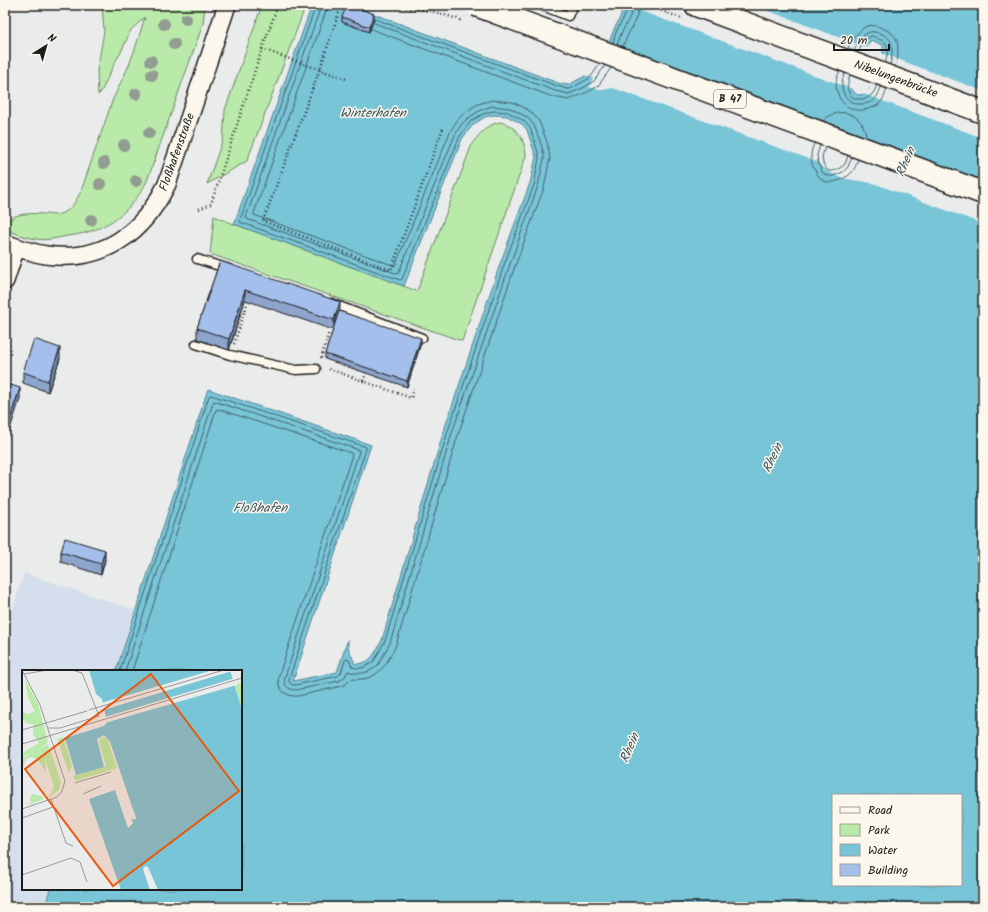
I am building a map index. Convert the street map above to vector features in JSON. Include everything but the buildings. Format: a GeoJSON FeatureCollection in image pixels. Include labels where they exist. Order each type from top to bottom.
{"type":"FeatureCollection","features":[{"type":"Feature","properties":{"kind":"highway","name":"B 47"},"geometry":{"type":"LineString","coordinates":[[476,5],[983,194]]}},
{"type":"Feature","properties":{"kind":"highway","name":"Nibelungenbrücke"},"geometry":{"type":"LineString","coordinates":[[696,5],[983,112]]}},
{"type":"Feature","properties":{"kind":"street","name":"Floßhafenstraße"},"geometry":{"type":"LineString","coordinates":[[5,281],[11,245],[51,256],[70,256],[96,252],[108,248],[132,232],[152,210],[167,184],[227,5]]}},
{"type":"Feature","properties":{"kind":"lane"},"geometry":{"type":"LineString","coordinates":[[540,5],[568,16],[573,5]]}},
{"type":"Feature","properties":{"kind":"lane"},"geometry":{"type":"LineString","coordinates":[[197,259],[237,271]]}},
{"type":"Feature","properties":{"kind":"lane"},"geometry":{"type":"LineString","coordinates":[[320,300],[422,338]]}},
{"type":"Feature","properties":{"kind":"lane"},"geometry":{"type":"LineString","coordinates":[[196,344],[230,355],[296,370],[316,369]]}},
{"type":"Feature","properties":{"kind":"path"},"geometry":{"type":"LineString","coordinates":[[199,209],[211,204],[278,5]]}},
{"type":"Feature","properties":{"kind":"path"},"geometry":{"type":"LineString","coordinates":[[340,9],[320,70],[263,221],[391,270],[443,128]]}},
{"type":"Feature","properties":{"kind":"path"},"geometry":{"type":"LineString","coordinates":[[262,49],[346,79]]}},
{"type":"Feature","properties":{"kind":"path"},"geometry":{"type":"LineString","coordinates":[[230,355],[247,304]]}},
{"type":"Feature","properties":{"kind":"path"},"geometry":{"type":"LineString","coordinates":[[316,369],[320,362],[329,332]]}},
{"type":"Feature","properties":{"kind":"path"},"geometry":{"type":"LineString","coordinates":[[316,369],[324,367],[411,398],[414,389]]}},
{"type":"Feature","properties":{"kind":"path"},"geometry":{"type":"LineString","coordinates":[[363,381],[366,373]]}},
{"type":"Feature","properties":{"kind":"shaded area"},"geometry":{"type":"Polygon","coordinates":[[[24,573],[135,610],[116,670],[22,670],[22,890],[50,890],[45,907],[5,907],[5,624],[8,624],[24,573]]]}},
{"type":"Feature","properties":{"kind":"green space"},"geometry":{"type":"Polygon","coordinates":[[[102,5],[205,5],[203,24],[147,181],[137,198],[124,212],[100,228],[79,234],[44,240],[28,238],[6,230],[8,221],[13,217],[32,214],[56,215],[64,213],[73,205],[81,191],[113,99],[129,65],[145,17],[131,30],[101,92],[98,95],[97,71],[104,31],[102,5]]]}},
{"type":"Feature","properties":{"kind":"green space"},"geometry":{"type":"Polygon","coordinates":[[[262,5],[306,5],[247,161],[207,184],[223,139],[225,110],[262,5]]]}},
{"type":"Feature","properties":{"kind":"green space"},"geometry":{"type":"Polygon","coordinates":[[[500,122],[511,127],[519,134],[524,144],[526,156],[462,341],[210,254],[214,216],[417,291],[472,144],[484,130],[500,122]]]}},
{"type":"Feature","properties":{"kind":"water"},"geometry":{"type":"Polygon","coordinates":[[[312,5],[350,5],[558,83],[568,85],[587,75],[608,45],[625,5],[983,5],[983,907],[45,907],[50,890],[242,890],[242,670],[116,670],[208,389],[371,445],[293,681],[337,672],[348,639],[348,647],[355,664],[369,660],[375,653],[382,640],[444,430],[500,264],[530,183],[536,157],[527,130],[522,124],[507,116],[493,115],[485,117],[474,124],[462,139],[404,286],[234,224],[312,5]],[[871,40],[864,48],[851,83],[852,90],[856,94],[859,95],[868,93],[883,55],[883,45],[871,40]],[[840,128],[836,130],[826,156],[830,168],[838,165],[851,136],[846,129],[840,128]]]}},
{"type":"Feature","properties":{"kind":"pier"},"geometry":{"type":"Polygon","coordinates":[[[624,5],[753,5],[867,48],[853,84],[855,90],[624,5]]]}},
{"type":"Feature","properties":{"kind":"pier"},"geometry":{"type":"Polygon","coordinates":[[[881,53],[983,91],[983,138],[861,93],[869,90],[881,53]]]}},
{"type":"Feature","properties":{"kind":"pier"},"geometry":{"type":"Polygon","coordinates":[[[600,54],[837,132],[828,156],[831,165],[839,161],[849,136],[983,186],[983,224],[873,183],[841,178],[827,171],[815,161],[613,88],[602,90],[589,87],[593,78],[584,75],[591,68],[600,54]]]}},
{"type":"Feature","properties":{"kind":"water label","name":"Winterhafen"},"geometry":{"type":"Point","coordinates":[373,113]}},
{"type":"Feature","properties":{"kind":"water label","name":"Rhein"},"geometry":{"type":"Point","coordinates":[906,162]}},
{"type":"Feature","properties":{"kind":"water label","name":"Rhein"},"geometry":{"type":"Point","coordinates":[773,458]}},
{"type":"Feature","properties":{"kind":"water label","name":"Floßhafen"},"geometry":{"type":"Point","coordinates":[260,508]}},
{"type":"Feature","properties":{"kind":"water label","name":"Rhein"},"geometry":{"type":"Point","coordinates":[630,748]}}]}
